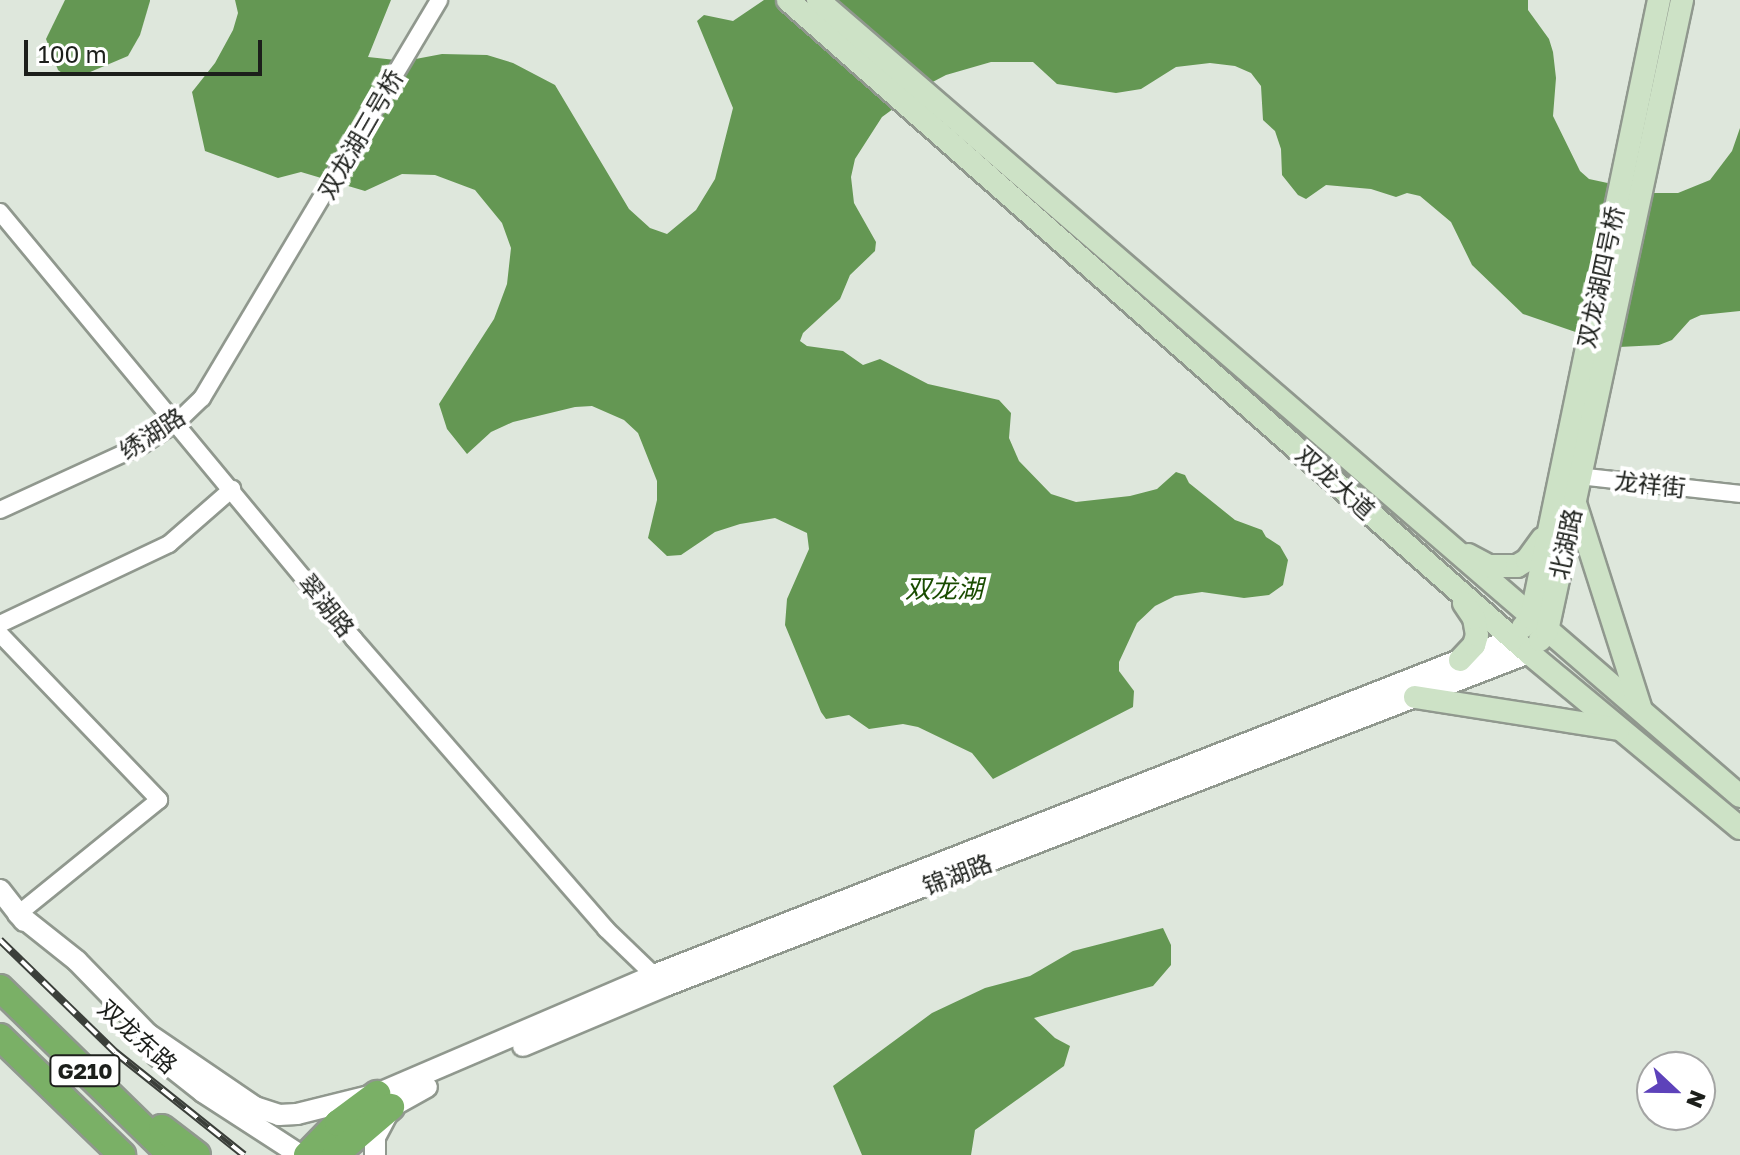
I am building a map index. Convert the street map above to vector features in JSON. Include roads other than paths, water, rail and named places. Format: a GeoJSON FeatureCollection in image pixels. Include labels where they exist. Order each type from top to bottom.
{"type":"FeatureCollection","features":[{"type":"Feature","properties":{"kind":"highway","name":"G210"},"geometry":{"type":"LineString","coordinates":[[0,988],[171,1155]]}},
{"type":"Feature","properties":{"kind":"highway"},"geometry":{"type":"LineString","coordinates":[[0,1037],[122,1155]]}},
{"type":"Feature","properties":{"kind":"highway"},"geometry":{"type":"LineString","coordinates":[[67,1053],[197,1155]]}},
{"type":"Feature","properties":{"kind":"highway"},"geometry":{"type":"LineString","coordinates":[[307,1155],[338,1123],[384,1101]]}},
{"type":"Feature","properties":{"kind":"highway"},"geometry":{"type":"LineString","coordinates":[[334,1155],[384,1101]]}},
{"type":"Feature","properties":{"kind":"main road"},"geometry":{"type":"LineString","coordinates":[[788,0],[944,121]]}},
{"type":"Feature","properties":{"kind":"main road"},"geometry":{"type":"LineString","coordinates":[[818,0],[944,121]]}},
{"type":"Feature","properties":{"kind":"main road"},"geometry":{"type":"LineString","coordinates":[[1642,130],[1659,0]]}},
{"type":"Feature","properties":{"kind":"main road"},"geometry":{"type":"LineString","coordinates":[[1642,130],[1682,0]]}},
{"type":"Feature","properties":{"kind":"main road","name":"双龙大道"},"geometry":{"type":"LineString","coordinates":[[944,121],[1740,796]]}},
{"type":"Feature","properties":{"kind":"main road","name":"双龙大道"},"geometry":{"type":"LineString","coordinates":[[944,121],[1452,585],[1740,828]]}},
{"type":"Feature","properties":{"kind":"main road","name":"双龙湖四号桥"},"geometry":{"type":"LineString","coordinates":[[1580,428],[1642,130]]}},
{"type":"Feature","properties":{"kind":"main road","name":"北湖路"},"geometry":{"type":"LineString","coordinates":[[1539,624],[1549,524],[1569,475],[1580,428]]}},
{"type":"Feature","properties":{"kind":"main road","name":"北湖路"},"geometry":{"type":"LineString","coordinates":[[1521,646],[1539,624],[1574,500],[1569,475]]}},
{"type":"Feature","properties":{"kind":"main road"},"geometry":{"type":"LineString","coordinates":[[1574,500],[1641,711]]}},
{"type":"Feature","properties":{"kind":"main road"},"geometry":{"type":"LineString","coordinates":[[1448,546],[1489,566],[1517,566],[1536,550],[1549,524]]}},
{"type":"Feature","properties":{"kind":"main road"},"geometry":{"type":"LineString","coordinates":[[1452,585],[1476,626],[1474,645],[1460,660]]}},
{"type":"Feature","properties":{"kind":"main road"},"geometry":{"type":"LineString","coordinates":[[1415,697],[1620,729]]}},
{"type":"Feature","properties":{"kind":"street","name":"双龙湖三号桥"},"geometry":{"type":"LineString","coordinates":[[285,263],[437,2]]}},
{"type":"Feature","properties":{"kind":"street","name":"翠湖路"},"geometry":{"type":"LineString","coordinates":[[0,212],[354,639],[575,894],[660,981]]}},
{"type":"Feature","properties":{"kind":"street","name":"绣湖路"},"geometry":{"type":"LineString","coordinates":[[0,510],[142,445],[177,422],[202,398],[285,263]]}},
{"type":"Feature","properties":{"kind":"street","name":"龙祥街"},"geometry":{"type":"LineString","coordinates":[[1569,475],[1740,494]]}},
{"type":"Feature","properties":{"kind":"street"},"geometry":{"type":"LineString","coordinates":[[0,624],[169,544],[232,489]]}},
{"type":"Feature","properties":{"kind":"street"},"geometry":{"type":"LineString","coordinates":[[0,634],[159,800],[18,914]]}},
{"type":"Feature","properties":{"kind":"street","name":"锦湖路"},"geometry":{"type":"LineString","coordinates":[[660,981],[1415,697],[1521,646]]}},
{"type":"Feature","properties":{"kind":"street","name":"锦湖路"},"geometry":{"type":"LineString","coordinates":[[18,914],[77,961],[148,1034],[255,1107],[279,1115],[384,1101],[660,981],[1460,660],[1521,646]]}},
{"type":"Feature","properties":{"kind":"street","name":"双龙东路"},"geometry":{"type":"LineString","coordinates":[[0,890],[68,970],[139,1042],[203,1092],[300,1155]]}},
{"type":"Feature","properties":{"kind":"street"},"geometry":{"type":"LineString","coordinates":[[375,1155],[375,1137],[384,1101]]}},
{"type":"Feature","properties":{"kind":"water"},"geometry":{"type":"Polygon","coordinates":[[[65,0],[150,1],[140,35],[128,56],[83,75],[66,76],[58,70],[46,39],[65,0]]]}},
{"type":"Feature","properties":{"kind":"water","name":"双龙湖"},"geometry":{"type":"Polygon","coordinates":[[[235,0],[391,0],[368,57],[405,61],[442,54],[487,55],[513,63],[555,85],[629,209],[650,228],[667,234],[696,210],[715,179],[733,108],[697,21],[704,15],[733,21],[764,0],[1528,0],[1528,10],[1549,39],[1553,52],[1556,78],[1553,116],[1580,171],[1589,179],[1654,193],[1678,193],[1710,180],[1732,151],[1740,128],[1740,311],[1701,315],[1690,320],[1672,340],[1659,345],[1619,347],[1523,314],[1472,265],[1451,222],[1420,196],[1407,193],[1396,197],[1371,189],[1326,185],[1306,199],[1298,195],[1282,175],[1281,149],[1275,131],[1263,120],[1261,86],[1251,73],[1235,66],[1210,63],[1176,67],[1141,89],[1116,93],[1057,84],[1033,62],[991,62],[946,75],[923,87],[882,117],[855,159],[851,177],[854,203],[876,242],[875,251],[850,275],[840,299],[803,333],[800,341],[807,346],[843,351],[863,365],[880,359],[928,384],[999,400],[1011,413],[1009,438],[1019,461],[1051,494],[1076,502],[1130,496],[1157,489],[1176,472],[1185,475],[1189,483],[1235,520],[1262,530],[1266,537],[1280,546],[1288,560],[1283,585],[1269,595],[1244,598],[1202,592],[1175,596],[1155,606],[1137,623],[1119,662],[1119,671],[1134,691],[1133,707],[993,779],[972,753],[918,727],[903,724],[869,729],[849,715],[826,719],[785,625],[787,599],[809,549],[807,533],[775,518],[715,532],[681,555],[667,556],[648,538],[657,500],[657,481],[638,433],[624,420],[592,406],[513,422],[491,432],[467,454],[447,429],[439,404],[494,319],[507,284],[511,248],[502,223],[475,190],[435,175],[402,174],[365,191],[301,172],[278,178],[205,151],[192,92],[215,63],[233,30],[238,13],[235,0]]]}},
{"type":"Feature","properties":{"kind":"water"},"geometry":{"type":"Polygon","coordinates":[[[1163,928],[1171,945],[1171,965],[1153,986],[1034,1018],[1055,1038],[1070,1046],[1064,1066],[975,1130],[971,1155],[862,1155],[833,1086],[932,1013],[985,988],[1030,976],[1073,951],[1163,928]]]}},
{"type":"Feature","properties":{"kind":"railway"},"geometry":{"type":"LineString","coordinates":[[0,940],[115,1052],[244,1155]]}}]}
